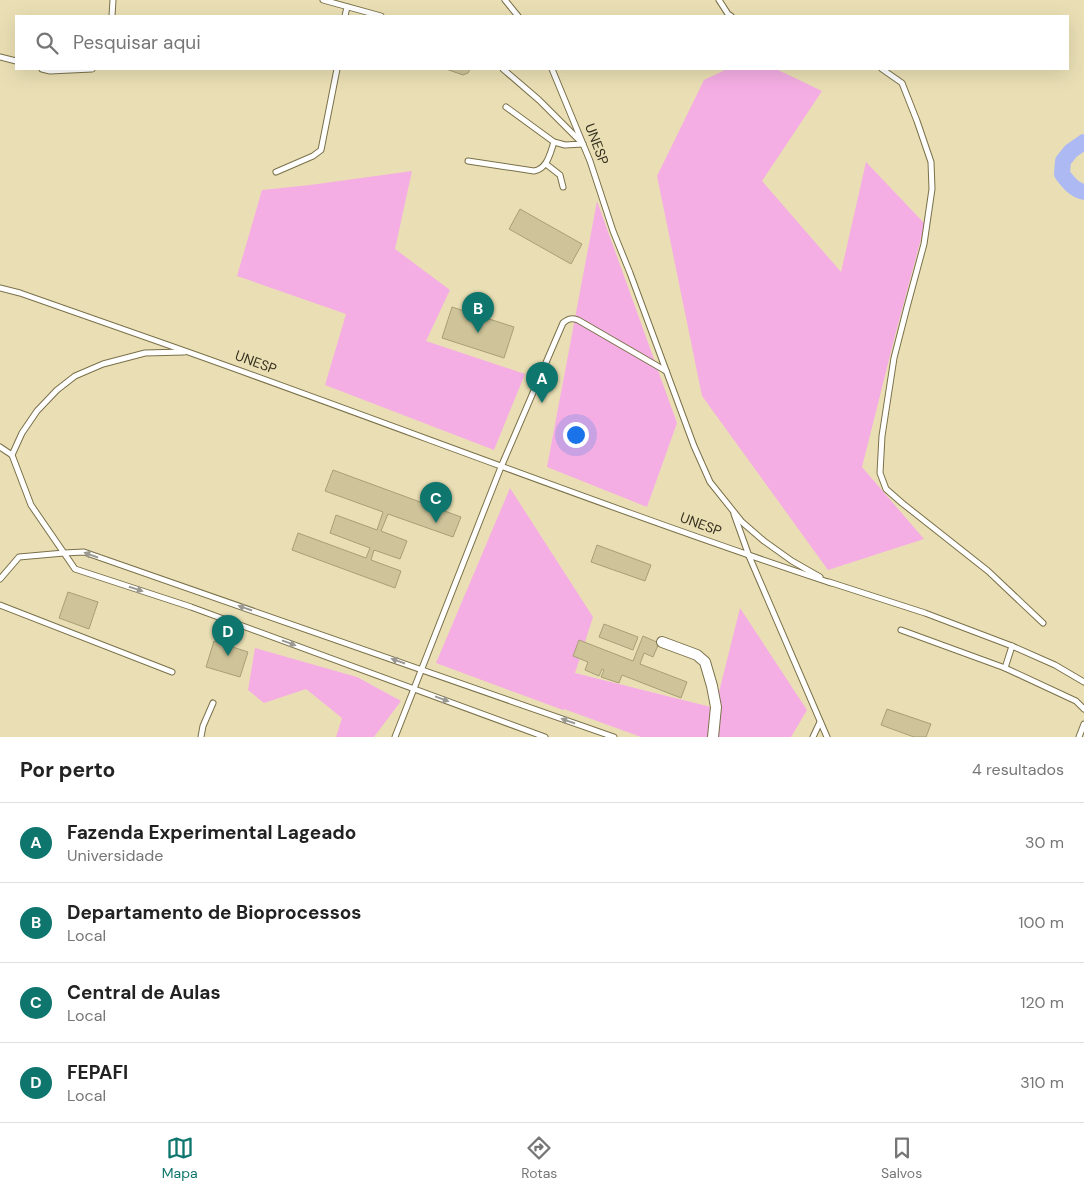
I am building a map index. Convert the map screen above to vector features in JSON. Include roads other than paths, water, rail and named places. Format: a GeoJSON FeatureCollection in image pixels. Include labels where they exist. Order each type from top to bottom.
{"type":"FeatureCollection","features":[{"type":"Feature","properties":{"kind":"street"},"geometry":{"type":"LineString","coordinates":[[662,642],[697,655],[704,662],[712,686],[716,707],[713,737]]}},
{"type":"Feature","properties":{"kind":"lane"},"geometry":{"type":"LineString","coordinates":[[112,0],[112,15]]}},
{"type":"Feature","properties":{"kind":"lane"},"geometry":{"type":"LineString","coordinates":[[323,0],[377,15]]}},
{"type":"Feature","properties":{"kind":"lane"},"geometry":{"type":"LineString","coordinates":[[504,0],[517,15]]}},
{"type":"Feature","properties":{"kind":"lane"},"geometry":{"type":"LineString","coordinates":[[719,0],[730,15]]}},
{"type":"Feature","properties":{"kind":"lane"},"geometry":{"type":"LineString","coordinates":[[346,15],[347,7]]}},
{"type":"Feature","properties":{"kind":"lane"},"geometry":{"type":"LineString","coordinates":[[0,57],[15,61]]}},
{"type":"Feature","properties":{"kind":"lane"},"geometry":{"type":"LineString","coordinates":[[46,70],[71,70]]}},
{"type":"Feature","properties":{"kind":"lane"},"geometry":{"type":"LineString","coordinates":[[276,172],[321,150],[336,70]]}},
{"type":"Feature","properties":{"kind":"lane"},"geometry":{"type":"LineString","coordinates":[[504,70],[539,100],[583,144]]}},
{"type":"Feature","properties":{"kind":"lane","name":"UNESP"},"geometry":{"type":"LineString","coordinates":[[552,70],[590,161],[613,231],[694,446],[710,482],[742,522],[764,542],[792,561],[831,583]]}},
{"type":"Feature","properties":{"kind":"lane"},"geometry":{"type":"LineString","coordinates":[[883,70],[902,83],[930,162],[932,189],[924,244],[894,358],[882,436],[880,473],[886,489],[988,571],[1043,623]]}},
{"type":"Feature","properties":{"kind":"lane"},"geometry":{"type":"LineString","coordinates":[[506,107],[554,142],[565,145],[583,144]]}},
{"type":"Feature","properties":{"kind":"lane"},"geometry":{"type":"LineString","coordinates":[[468,161],[534,171],[540,170],[546,164],[554,142]]}},
{"type":"Feature","properties":{"kind":"lane"},"geometry":{"type":"LineString","coordinates":[[546,164],[560,175],[563,187]]}},
{"type":"Feature","properties":{"kind":"lane","name":"UNESP"},"geometry":{"type":"LineString","coordinates":[[0,288],[189,352],[749,556],[925,613],[1012,646],[1055,665],[1084,682]]}},
{"type":"Feature","properties":{"kind":"lane"},"geometry":{"type":"LineString","coordinates":[[395,737],[501,467],[564,322],[571,318],[578,320],[666,371]]}},
{"type":"Feature","properties":{"kind":"lane"},"geometry":{"type":"LineString","coordinates":[[12,456],[22,433],[37,411],[57,390],[75,376],[103,364],[145,353],[189,352]]}},
{"type":"Feature","properties":{"kind":"lane"},"geometry":{"type":"LineString","coordinates":[[0,447],[12,456],[31,505],[75,569],[192,607],[545,737]]}},
{"type":"Feature","properties":{"kind":"lane","name":"UNESP"},"geometry":{"type":"LineString","coordinates":[[732,509],[749,556],[827,737]]}},
{"type":"Feature","properties":{"kind":"lane"},"geometry":{"type":"LineString","coordinates":[[0,579],[19,557],[84,552],[614,737]]}},
{"type":"Feature","properties":{"kind":"lane"},"geometry":{"type":"LineString","coordinates":[[0,605],[172,672]]}},
{"type":"Feature","properties":{"kind":"lane"},"geometry":{"type":"LineString","coordinates":[[901,630],[1005,668],[1076,701],[1084,709]]}},
{"type":"Feature","properties":{"kind":"lane"},"geometry":{"type":"LineString","coordinates":[[1005,668],[1012,646]]}},
{"type":"Feature","properties":{"kind":"lane"},"geometry":{"type":"LineString","coordinates":[[201,737],[212,703]]}},
{"type":"Feature","properties":{"kind":"lane"},"geometry":{"type":"LineString","coordinates":[[813,737],[820,722]]}},
{"type":"Feature","properties":{"kind":"lane"},"geometry":{"type":"LineString","coordinates":[[1079,737],[1084,724]]}},
{"type":"Feature","properties":{"kind":"waterway"},"geometry":{"type":"LineString","coordinates":[[1084,142],[1071,151],[1063,161],[1062,174],[1074,188],[1084,192]]}},
{"type":"Feature","properties":{"kind":"place","name":"Departamento de Bioprocessos"},"geometry":{"type":"Point","coordinates":[478,333]}},
{"type":"Feature","properties":{"kind":"place","name":"Fazenda Experimental Lageado"},"geometry":{"type":"Point","coordinates":[542,403]}},
{"type":"Feature","properties":{"kind":"place","name":"Central de Aulas"},"geometry":{"type":"Point","coordinates":[436,523]}},
{"type":"Feature","properties":{"kind":"place","name":"FEPAFI"},"geometry":{"type":"Point","coordinates":[228,656]}}]}
